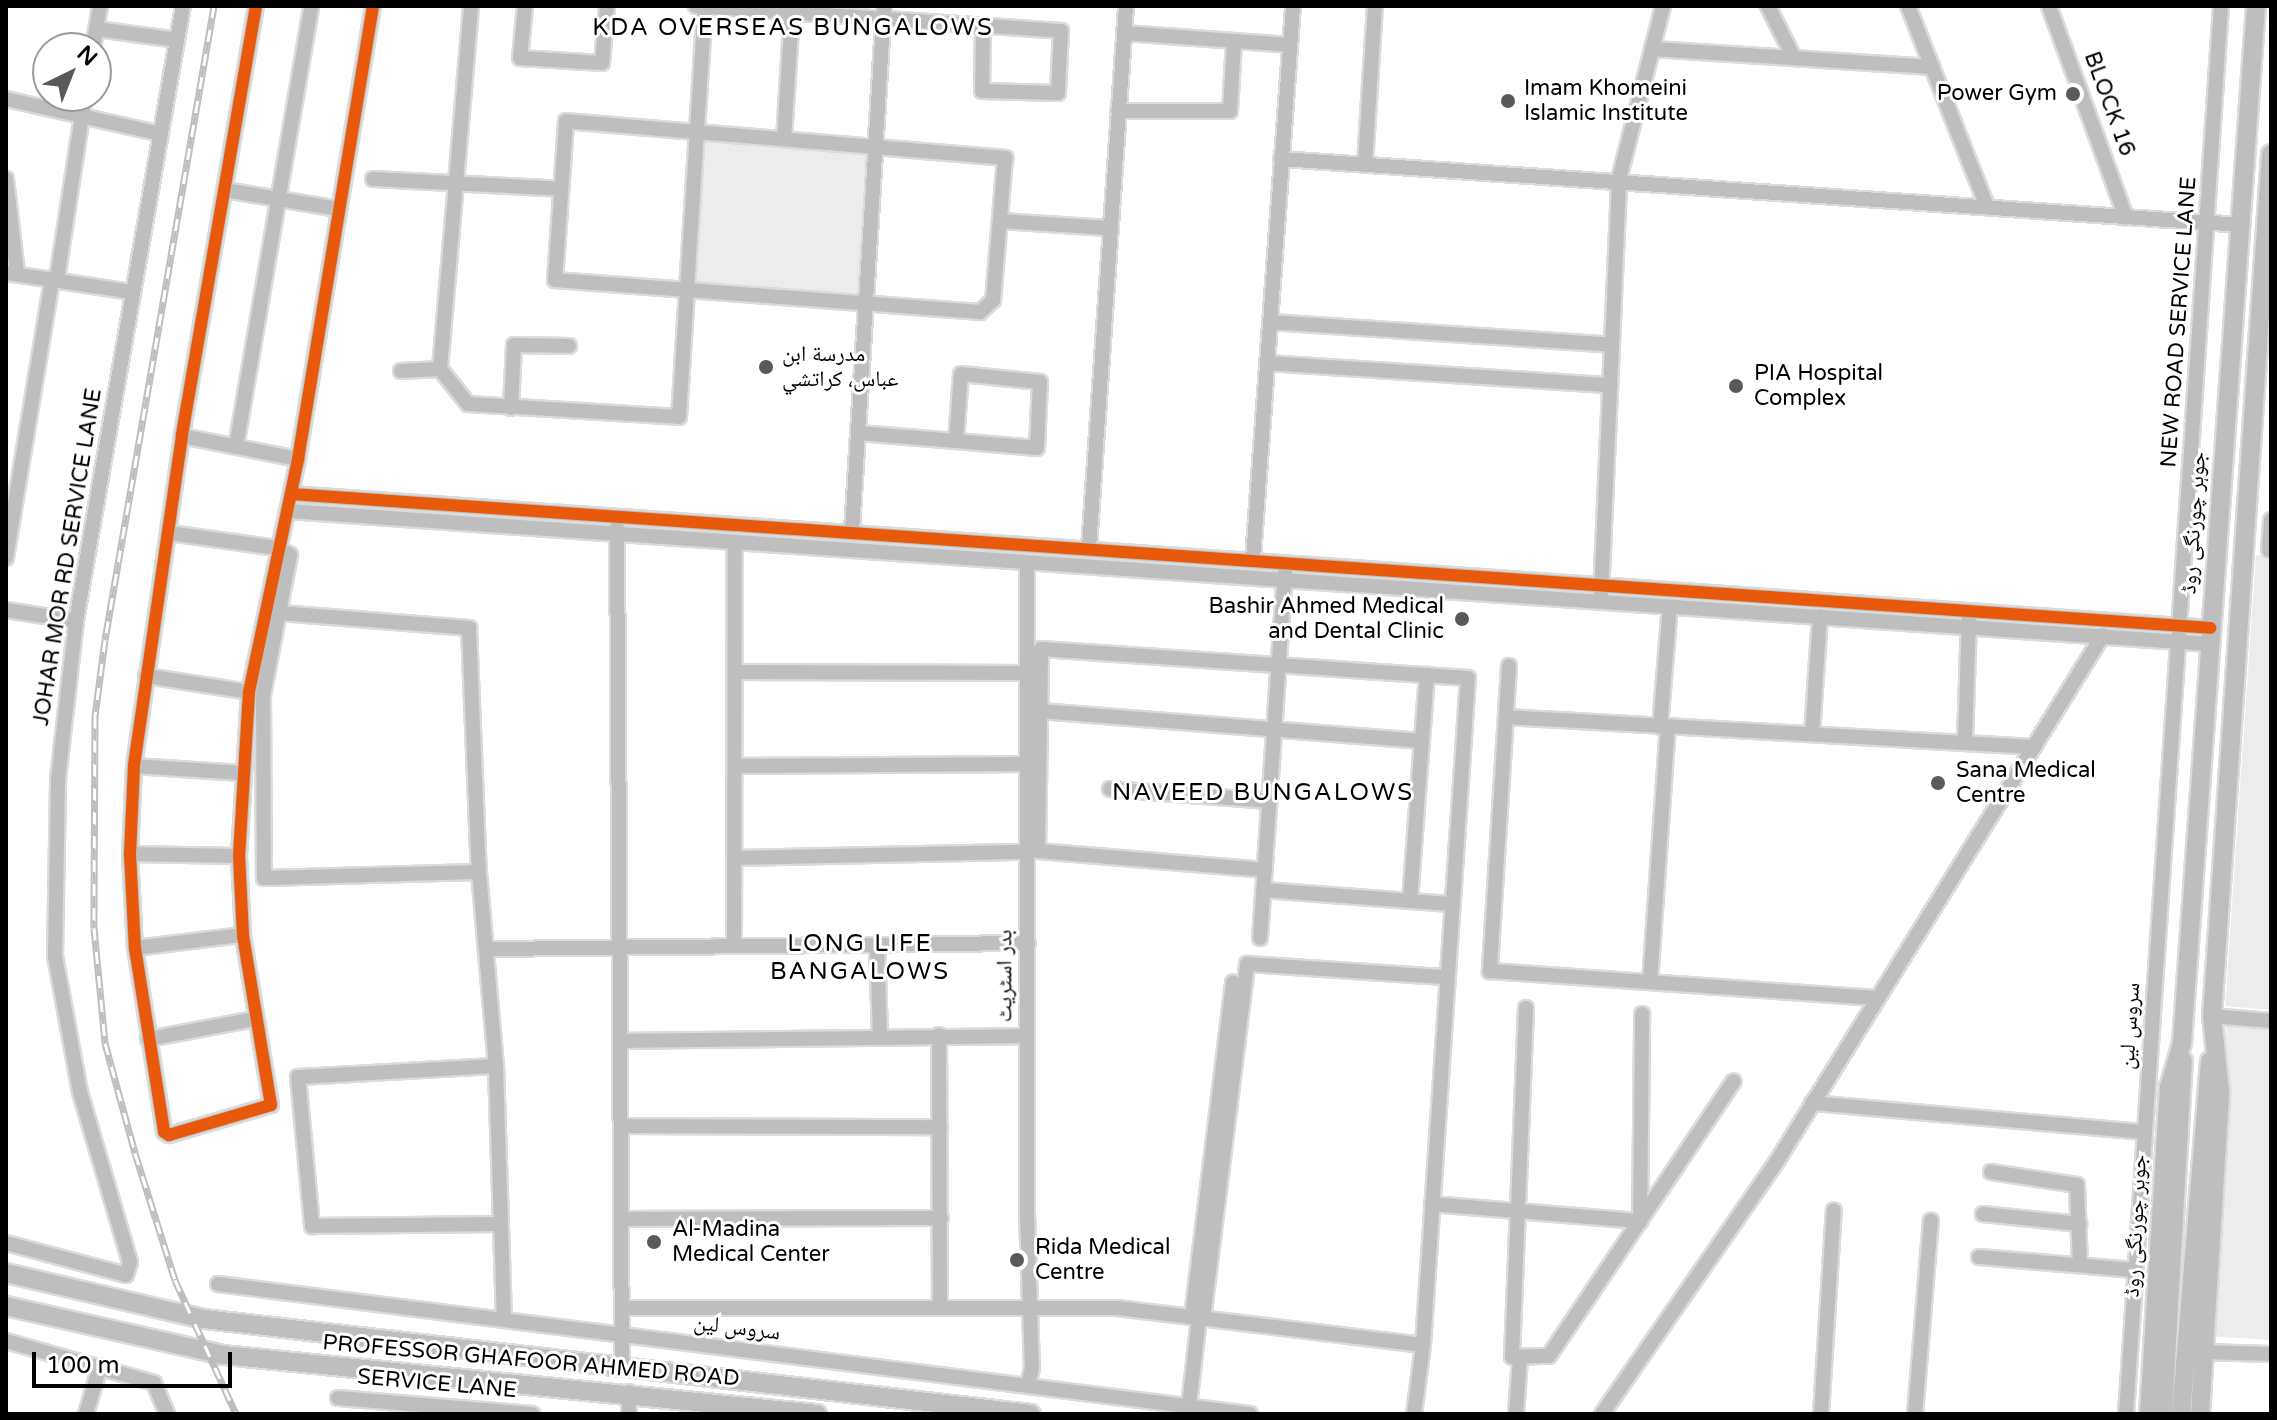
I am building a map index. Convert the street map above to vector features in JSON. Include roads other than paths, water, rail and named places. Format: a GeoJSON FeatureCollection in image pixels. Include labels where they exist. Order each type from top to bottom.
{"type":"FeatureCollection","features":[{"type":"Feature","properties":{"kind":"main road","name":"جوہر چورنگی روڈ"},"geometry":{"type":"LineString","coordinates":[[2163,1414],[2182,1043],[2256,6]]}},
{"type":"Feature","properties":{"kind":"main road"},"geometry":{"type":"LineString","coordinates":[[2200,1414],[2220,1092],[2212,1016],[2271,154]]}},
{"type":"Feature","properties":{"kind":"main road"},"geometry":{"type":"LineString","coordinates":[[2235,290],[2261,292]]}},
{"type":"Feature","properties":{"kind":"main road"},"geometry":{"type":"LineString","coordinates":[[2232,325],[2259,326]]}},
{"type":"Feature","properties":{"kind":"main road","name":"جوہر چورنگی روڈ"},"geometry":{"type":"LineString","coordinates":[[2149,1414],[2169,1088],[2182,1043]]}},
{"type":"Feature","properties":{"kind":"main road"},"geometry":{"type":"LineString","coordinates":[[2181,1414],[2203,1094],[2213,1047]]}},
{"type":"Feature","properties":{"kind":"main road"},"geometry":{"type":"LineString","coordinates":[[6,1273],[204,1319],[622,1364],[1022,1413]]}},
{"type":"Feature","properties":{"kind":"main road","name":"PROFESSOR GHAFOOR AHMED ROAD"},"geometry":{"type":"LineString","coordinates":[[6,1306],[223,1355],[427,1378],[629,1392],[817,1414]]}},
{"type":"Feature","properties":{"kind":"street"},"geometry":{"type":"LineString","coordinates":[[96,32],[100,6]]}},
{"type":"Feature","properties":{"kind":"street","name":"JOHAR MOR RD SERVICE LANE"},"geometry":{"type":"LineString","coordinates":[[6,1243],[126,1275],[130,1262],[80,1092],[55,956],[58,779],[76,621],[183,6]]}},
{"type":"Feature","properties":{"kind":"street"},"geometry":{"type":"LineString","coordinates":[[256,6],[182,436],[134,766],[130,854],[135,948],[148,1039],[169,1135],[271,1105],[243,935],[239,856],[249,692],[298,459],[373,6]]}},
{"type":"Feature","properties":{"kind":"street"},"geometry":{"type":"LineString","coordinates":[[236,447],[311,6]]}},
{"type":"Feature","properties":{"kind":"street"},"geometry":{"type":"LineString","coordinates":[[471,6],[440,369],[468,404],[679,417],[705,6]]}},
{"type":"Feature","properties":{"kind":"street"},"geometry":{"type":"LineString","coordinates":[[525,6],[520,58],[602,63],[607,6]]}},
{"type":"Feature","properties":{"kind":"street"},"geometry":{"type":"LineString","coordinates":[[696,6],[792,12],[884,12],[983,26],[1061,31],[1058,93],[982,91],[983,26]]}},
{"type":"Feature","properties":{"kind":"street"},"geometry":{"type":"LineString","coordinates":[[1089,548],[1126,6]]}},
{"type":"Feature","properties":{"kind":"street"},"geometry":{"type":"LineString","coordinates":[[1253,559],[1293,6]]}},
{"type":"Feature","properties":{"kind":"street"},"geometry":{"type":"LineString","coordinates":[[1365,164],[1375,6]]}},
{"type":"Feature","properties":{"kind":"street"},"geometry":{"type":"LineString","coordinates":[[1601,594],[1619,179],[1663,6]]}},
{"type":"Feature","properties":{"kind":"street"},"geometry":{"type":"LineString","coordinates":[[1768,6],[1793,56]]}},
{"type":"Feature","properties":{"kind":"street"},"geometry":{"type":"LineString","coordinates":[[1908,6],[1987,207]]}},
{"type":"Feature","properties":{"kind":"street","name":"BLOCK 16"},"geometry":{"type":"LineString","coordinates":[[2049,6],[2126,217]]}},
{"type":"Feature","properties":{"kind":"street","name":"NEW ROAD SERVICE LANE"},"geometry":{"type":"LineString","coordinates":[[2180,633],[2221,6]]}},
{"type":"Feature","properties":{"kind":"street"},"geometry":{"type":"LineString","coordinates":[[784,139],[792,12]]}},
{"type":"Feature","properties":{"kind":"street"},"geometry":{"type":"LineString","coordinates":[[852,531],[884,12]]}},
{"type":"Feature","properties":{"kind":"street"},"geometry":{"type":"LineString","coordinates":[[97,29],[177,40]]}},
{"type":"Feature","properties":{"kind":"street"},"geometry":{"type":"LineString","coordinates":[[1124,33],[1290,45]]}},
{"type":"Feature","properties":{"kind":"street"},"geometry":{"type":"LineString","coordinates":[[1118,111],[1230,111],[1234,41]]}},
{"type":"Feature","properties":{"kind":"street"},"geometry":{"type":"LineString","coordinates":[[1652,49],[1932,67]]}},
{"type":"Feature","properties":{"kind":"street"},"geometry":{"type":"LineString","coordinates":[[6,99],[161,134]]}},
{"type":"Feature","properties":{"kind":"street"},"geometry":{"type":"LineString","coordinates":[[6,558],[83,112]]}},
{"type":"Feature","properties":{"kind":"street"},"geometry":{"type":"LineString","coordinates":[[566,121],[698,132],[1005,158],[993,300],[980,312],[555,280],[566,121]]}},
{"type":"Feature","properties":{"kind":"street"},"geometry":{"type":"LineString","coordinates":[[1281,159],[1619,179],[2241,225]]}},
{"type":"Feature","properties":{"kind":"street"},"geometry":{"type":"LineString","coordinates":[[6,179],[11,273],[131,292]]}},
{"type":"Feature","properties":{"kind":"street"},"geometry":{"type":"LineString","coordinates":[[373,179],[561,189]]}},
{"type":"Feature","properties":{"kind":"street"},"geometry":{"type":"LineString","coordinates":[[225,190],[338,209]]}},
{"type":"Feature","properties":{"kind":"street"},"geometry":{"type":"LineString","coordinates":[[1000,221],[1109,228]]}},
{"type":"Feature","properties":{"kind":"street"},"geometry":{"type":"LineString","coordinates":[[1270,322],[1612,345]]}},
{"type":"Feature","properties":{"kind":"street"},"geometry":{"type":"LineString","coordinates":[[511,408],[514,345],[569,346]]}},
{"type":"Feature","properties":{"kind":"street"},"geometry":{"type":"LineString","coordinates":[[1267,363],[1610,385]]}},
{"type":"Feature","properties":{"kind":"street"},"geometry":{"type":"LineString","coordinates":[[401,371],[440,369]]}},
{"type":"Feature","properties":{"kind":"street"},"geometry":{"type":"LineString","coordinates":[[859,433],[1037,448],[1040,382],[961,374],[956,441]]}},
{"type":"Feature","properties":{"kind":"street"},"geometry":{"type":"LineString","coordinates":[[182,436],[298,459]]}},
{"type":"Feature","properties":{"kind":"street"},"geometry":{"type":"LineString","coordinates":[[291,494],[1253,559],[1601,594],[1670,606],[1820,616],[1969,619],[2103,635],[2180,633]]}},
{"type":"Feature","properties":{"kind":"street"},"geometry":{"type":"LineString","coordinates":[[288,511],[1027,564],[1601,594],[2210,636]]}},
{"type":"Feature","properties":{"kind":"street"},"geometry":{"type":"LineString","coordinates":[[616,515],[625,1308],[622,1364]]}},
{"type":"Feature","properties":{"kind":"street"},"geometry":{"type":"LineString","coordinates":[[2245,548],[2270,550],[2271,520]]}},
{"type":"Feature","properties":{"kind":"street"},"geometry":{"type":"LineString","coordinates":[[169,533],[277,548],[290,555],[263,695],[259,760],[264,878],[479,872]]}},
{"type":"Feature","properties":{"kind":"street"},"geometry":{"type":"LineString","coordinates":[[734,946],[735,544]]}},
{"type":"Feature","properties":{"kind":"street"},"geometry":{"type":"LineString","coordinates":[[1260,938],[1286,562]]}},
{"type":"Feature","properties":{"kind":"street","name":"بدر اسٹریٹ"},"geometry":{"type":"LineString","coordinates":[[1027,564],[1028,1386]]}},
{"type":"Feature","properties":{"kind":"street"},"geometry":{"type":"LineString","coordinates":[[1650,982],[1670,606]]}},
{"type":"Feature","properties":{"kind":"street"},"geometry":{"type":"LineString","coordinates":[[6,610],[76,621]]}},
{"type":"Feature","properties":{"kind":"street"},"geometry":{"type":"LineString","coordinates":[[280,613],[467,626],[479,872],[490,949],[504,1317]]}},
{"type":"Feature","properties":{"kind":"street"},"geometry":{"type":"LineString","coordinates":[[1812,734],[1820,616]]}},
{"type":"Feature","properties":{"kind":"street"},"geometry":{"type":"LineString","coordinates":[[1965,740],[1969,619]]}},
{"type":"Feature","properties":{"kind":"street","name":"سروس لین"},"geometry":{"type":"LineString","coordinates":[[2126,1414],[2180,633]]}},
{"type":"Feature","properties":{"kind":"street"},"geometry":{"type":"LineString","coordinates":[[1602,1414],[1812,1103],[2103,635]]}},
{"type":"Feature","properties":{"kind":"street"},"geometry":{"type":"LineString","coordinates":[[1265,870],[1038,851],[1041,649],[1468,678],[1444,977],[1423,1345],[1414,1414]]}},
{"type":"Feature","properties":{"kind":"street"},"geometry":{"type":"LineString","coordinates":[[1509,666],[1490,971],[1876,998]]}},
{"type":"Feature","properties":{"kind":"street"},"geometry":{"type":"LineString","coordinates":[[736,672],[1025,673]]}},
{"type":"Feature","properties":{"kind":"street"},"geometry":{"type":"LineString","coordinates":[[1410,900],[1427,675]]}},
{"type":"Feature","properties":{"kind":"street"},"geometry":{"type":"LineString","coordinates":[[146,676],[249,692]]}},
{"type":"Feature","properties":{"kind":"street"},"geometry":{"type":"LineString","coordinates":[[1040,711],[1422,741]]}},
{"type":"Feature","properties":{"kind":"street"},"geometry":{"type":"LineString","coordinates":[[1506,717],[1965,740],[2034,747]]}},
{"type":"Feature","properties":{"kind":"street"},"geometry":{"type":"LineString","coordinates":[[735,766],[1026,764]]}},
{"type":"Feature","properties":{"kind":"street"},"geometry":{"type":"LineString","coordinates":[[134,766],[242,773]]}},
{"type":"Feature","properties":{"kind":"street"},"geometry":{"type":"LineString","coordinates":[[1110,789],[1270,801]]}},
{"type":"Feature","properties":{"kind":"street"},"geometry":{"type":"LineString","coordinates":[[734,858],[1027,852]]}},
{"type":"Feature","properties":{"kind":"street"},"geometry":{"type":"LineString","coordinates":[[130,854],[239,856]]}},
{"type":"Feature","properties":{"kind":"street"},"geometry":{"type":"LineString","coordinates":[[1264,890],[1450,904]]}},
{"type":"Feature","properties":{"kind":"street"},"geometry":{"type":"LineString","coordinates":[[135,948],[243,935]]}},
{"type":"Feature","properties":{"kind":"street"},"geometry":{"type":"LineString","coordinates":[[490,949],[1028,943]]}},
{"type":"Feature","properties":{"kind":"street"},"geometry":{"type":"LineString","coordinates":[[877,945],[880,1035]]}},
{"type":"Feature","properties":{"kind":"street"},"geometry":{"type":"LineString","coordinates":[[1198,1318],[1247,964],[1444,977]]}},
{"type":"Feature","properties":{"kind":"street"},"geometry":{"type":"LineString","coordinates":[[1189,1406],[1233,983]]}},
{"type":"Feature","properties":{"kind":"street"},"geometry":{"type":"LineString","coordinates":[[1526,1008],[1510,1353],[1520,1358],[1549,1356],[1734,1081]]}},
{"type":"Feature","properties":{"kind":"street"},"geometry":{"type":"LineString","coordinates":[[1640,1221],[1642,1014]]}},
{"type":"Feature","properties":{"kind":"street"},"geometry":{"type":"LineString","coordinates":[[2212,1016],[2271,1021]]}},
{"type":"Feature","properties":{"kind":"street"},"geometry":{"type":"LineString","coordinates":[[148,1039],[255,1019]]}},
{"type":"Feature","properties":{"kind":"street"},"geometry":{"type":"LineString","coordinates":[[622,1041],[880,1035],[1027,1036]]}},
{"type":"Feature","properties":{"kind":"street"},"geometry":{"type":"LineString","coordinates":[[939,1035],[940,1305]]}},
{"type":"Feature","properties":{"kind":"street"},"geometry":{"type":"LineString","coordinates":[[496,1066],[298,1077],[315,1228],[501,1224]]}},
{"type":"Feature","properties":{"kind":"street"},"geometry":{"type":"LineString","coordinates":[[1812,1103],[2144,1132]]}},
{"type":"Feature","properties":{"kind":"street"},"geometry":{"type":"LineString","coordinates":[[623,1126],[940,1127]]}},
{"type":"Feature","properties":{"kind":"street"},"geometry":{"type":"LineString","coordinates":[[1991,1172],[2074,1183],[2080,1265]]}},
{"type":"Feature","properties":{"kind":"street"},"geometry":{"type":"LineString","coordinates":[[1432,1204],[1640,1221]]}},
{"type":"Feature","properties":{"kind":"street"},"geometry":{"type":"LineString","coordinates":[[1821,1414],[1834,1210]]}},
{"type":"Feature","properties":{"kind":"street"},"geometry":{"type":"LineString","coordinates":[[1983,1214],[2079,1224]]}},
{"type":"Feature","properties":{"kind":"street"},"geometry":{"type":"LineString","coordinates":[[624,1219],[941,1218]]}},
{"type":"Feature","properties":{"kind":"street"},"geometry":{"type":"LineString","coordinates":[[1915,1414],[1931,1221]]}},
{"type":"Feature","properties":{"kind":"street"},"geometry":{"type":"LineString","coordinates":[[1979,1257],[2134,1270]]}},
{"type":"Feature","properties":{"kind":"street","name":"سروس لین"},"geometry":{"type":"LineString","coordinates":[[218,1284],[504,1317],[625,1336],[1250,1414]]}},
{"type":"Feature","properties":{"kind":"street"},"geometry":{"type":"LineString","coordinates":[[625,1308],[1030,1306],[1198,1318],[1423,1345]]}},
{"type":"Feature","properties":{"kind":"street"},"geometry":{"type":"LineString","coordinates":[[7,1345],[100,1366],[154,1383],[167,1414]]}},
{"type":"Feature","properties":{"kind":"street"},"geometry":{"type":"LineString","coordinates":[[2203,1352],[2271,1354]]}},
{"type":"Feature","properties":{"kind":"street"},"geometry":{"type":"LineString","coordinates":[[1516,1414],[1520,1358]]}},
{"type":"Feature","properties":{"kind":"street"},"geometry":{"type":"LineString","coordinates":[[86,1414],[100,1366]]}},
{"type":"Feature","properties":{"kind":"street"},"geometry":{"type":"LineString","coordinates":[[629,1392],[629,1414]]}},
{"type":"Feature","properties":{"kind":"street","name":"SERVICE LANE"},"geometry":{"type":"LineString","coordinates":[[338,1398],[532,1414]]}},
{"type":"Feature","properties":{"kind":"railway"},"geometry":{"type":"LineString","coordinates":[[214,6],[105,640],[95,716],[94,928],[105,1043],[135,1153],[175,1280],[236,1414]]}},
{"type":"Feature","properties":{"kind":"place","name":"Power Gym"},"geometry":{"type":"Point","coordinates":[2073,94]}},
{"type":"Feature","properties":{"kind":"place","name":"Imam Khomeini Islamic Institute"},"geometry":{"type":"Point","coordinates":[1508,101]}},
{"type":"Feature","properties":{"kind":"place","name":"مدرسة ابن عباس، كراتشي"},"geometry":{"type":"Point","coordinates":[766,367]}},
{"type":"Feature","properties":{"kind":"place","name":"PIA Hospital Complex"},"geometry":{"type":"Point","coordinates":[1736,386]}},
{"type":"Feature","properties":{"kind":"place","name":"Bashir Ahmed Medical and Dental Clinic"},"geometry":{"type":"Point","coordinates":[1462,619]}},
{"type":"Feature","properties":{"kind":"place","name":"Sana Medical Centre"},"geometry":{"type":"Point","coordinates":[1938,783]}},
{"type":"Feature","properties":{"kind":"place","name":"Al-Madina Medical Center"},"geometry":{"type":"Point","coordinates":[654,1242]}},
{"type":"Feature","properties":{"kind":"place","name":"Rida Medical Centre"},"geometry":{"type":"Point","coordinates":[1017,1260]}},
{"type":"Feature","properties":{"kind":"district","name":"KDA OVERSEAS BUNGALOWS"},"geometry":{"type":"Point","coordinates":[793,28]}},
{"type":"Feature","properties":{"kind":"district","name":"NAVEED BUNGALOWS"},"geometry":{"type":"Point","coordinates":[1263,793]}},
{"type":"Feature","properties":{"kind":"district","name":"LONG LIFE BANGALOWS"},"geometry":{"type":"Point","coordinates":[860,958]}}]}
